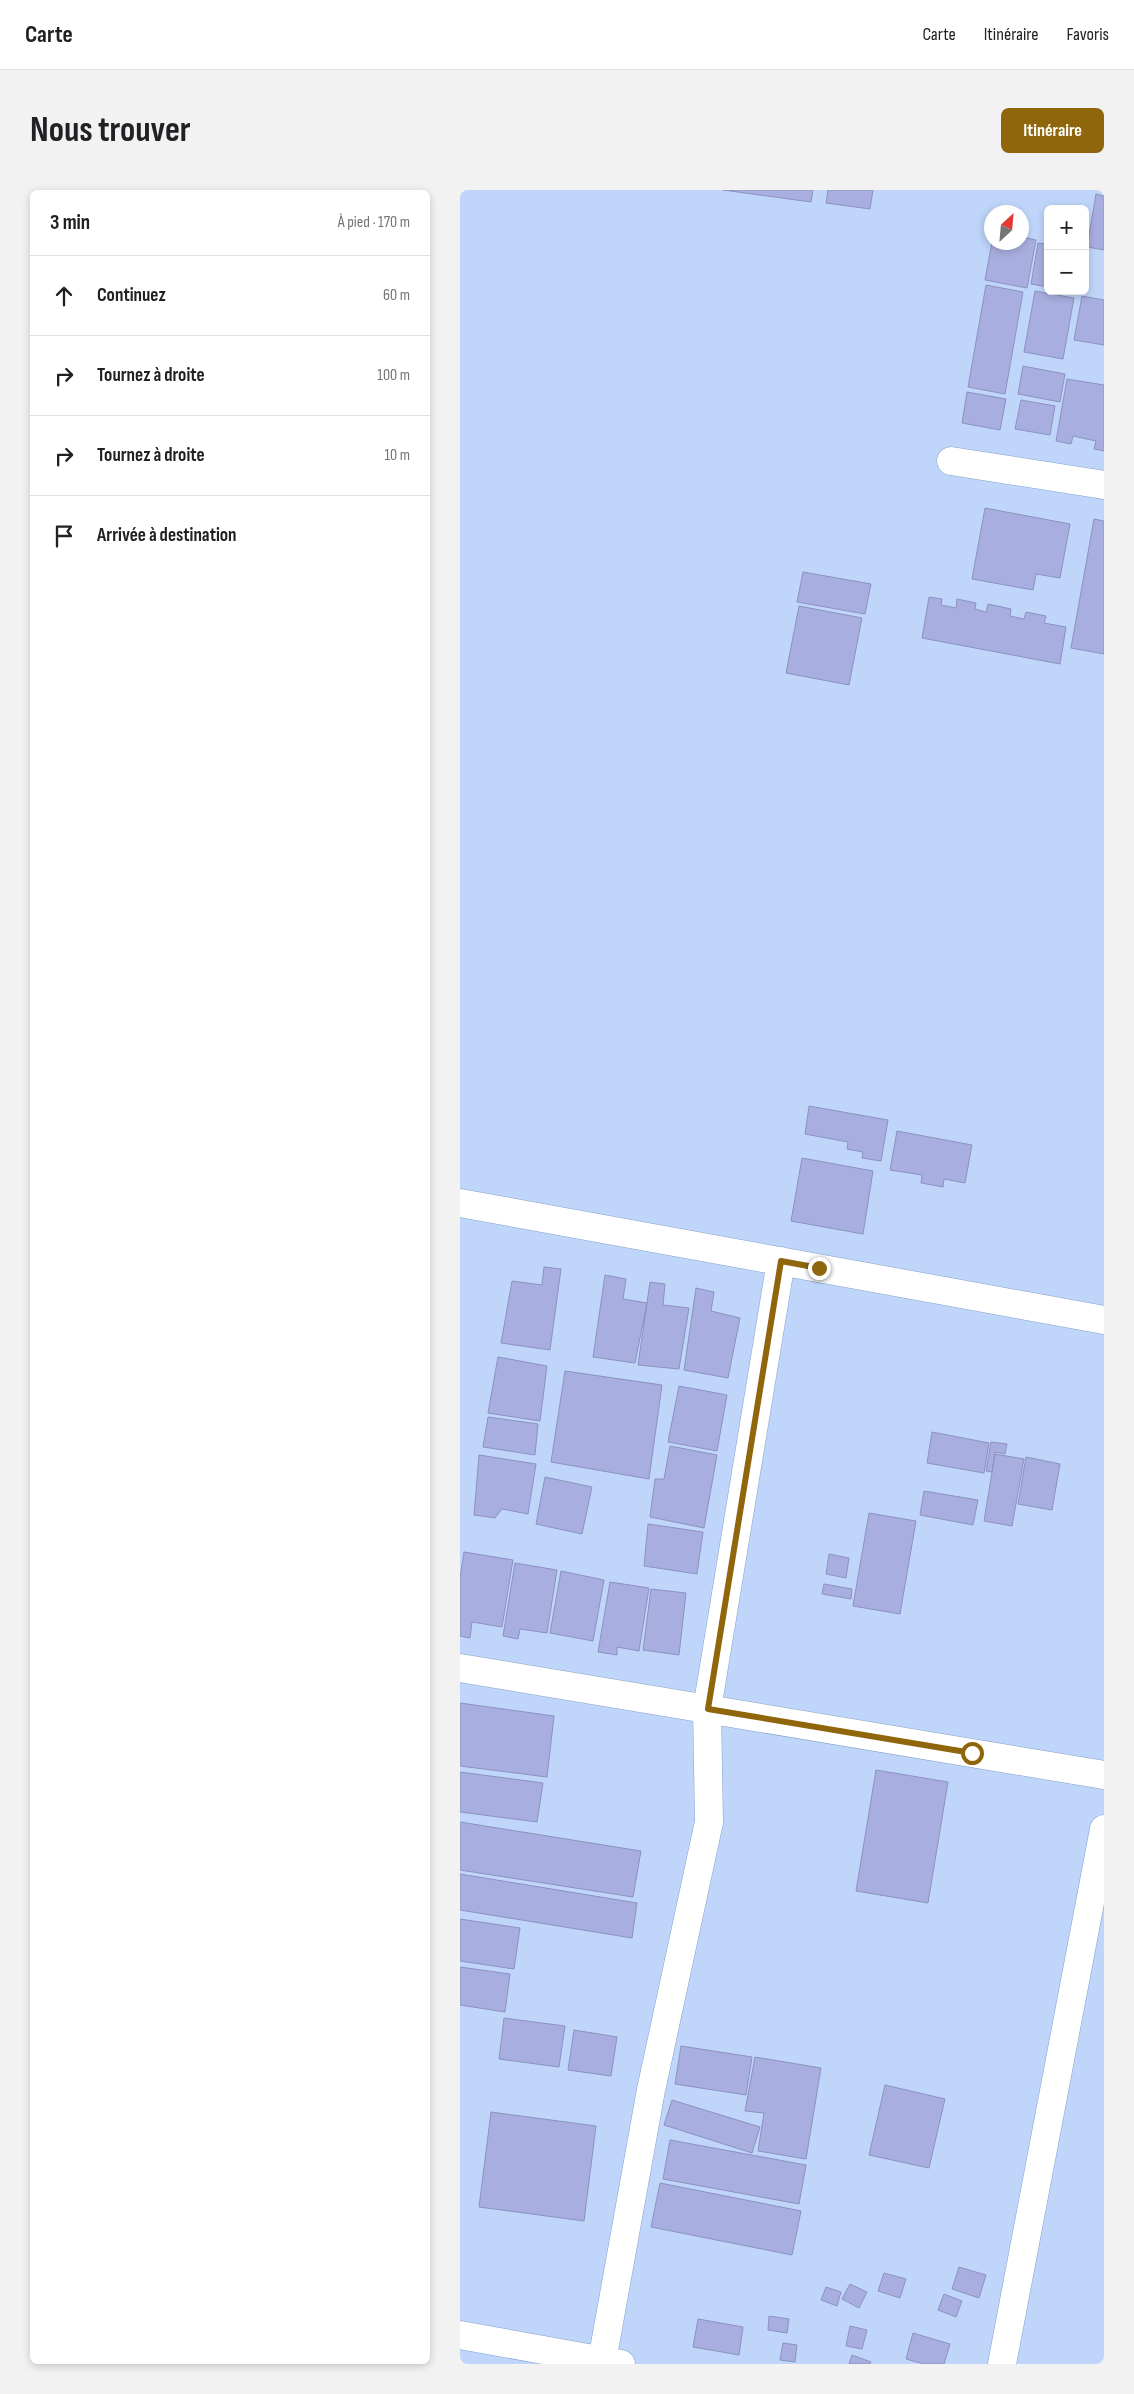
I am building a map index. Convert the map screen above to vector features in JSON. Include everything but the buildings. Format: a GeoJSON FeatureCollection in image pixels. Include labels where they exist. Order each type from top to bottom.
{"type":"FeatureCollection","features":[{"type":"Feature","properties":{"kind":"street"},"geometry":{"type":"LineString","coordinates":[[951,461],[1104,485]]}},
{"type":"Feature","properties":{"kind":"street"},"geometry":{"type":"LineString","coordinates":[[460,1203],[1104,1320]]}},
{"type":"Feature","properties":{"kind":"street"},"geometry":{"type":"LineString","coordinates":[[460,2335],[612,2362],[651,2090],[709,1822],[708,1709],[781,1261]]}},
{"type":"Feature","properties":{"kind":"street"},"geometry":{"type":"LineString","coordinates":[[460,1668],[1104,1775]]}},
{"type":"Feature","properties":{"kind":"street"},"geometry":{"type":"LineString","coordinates":[[1002,2364],[1104,1829]]}},
{"type":"Feature","properties":{"kind":"route"},"geometry":{"type":"LineString","coordinates":[[819,1268],[781,1261],[708,1709],[972,1753]]}}]}
